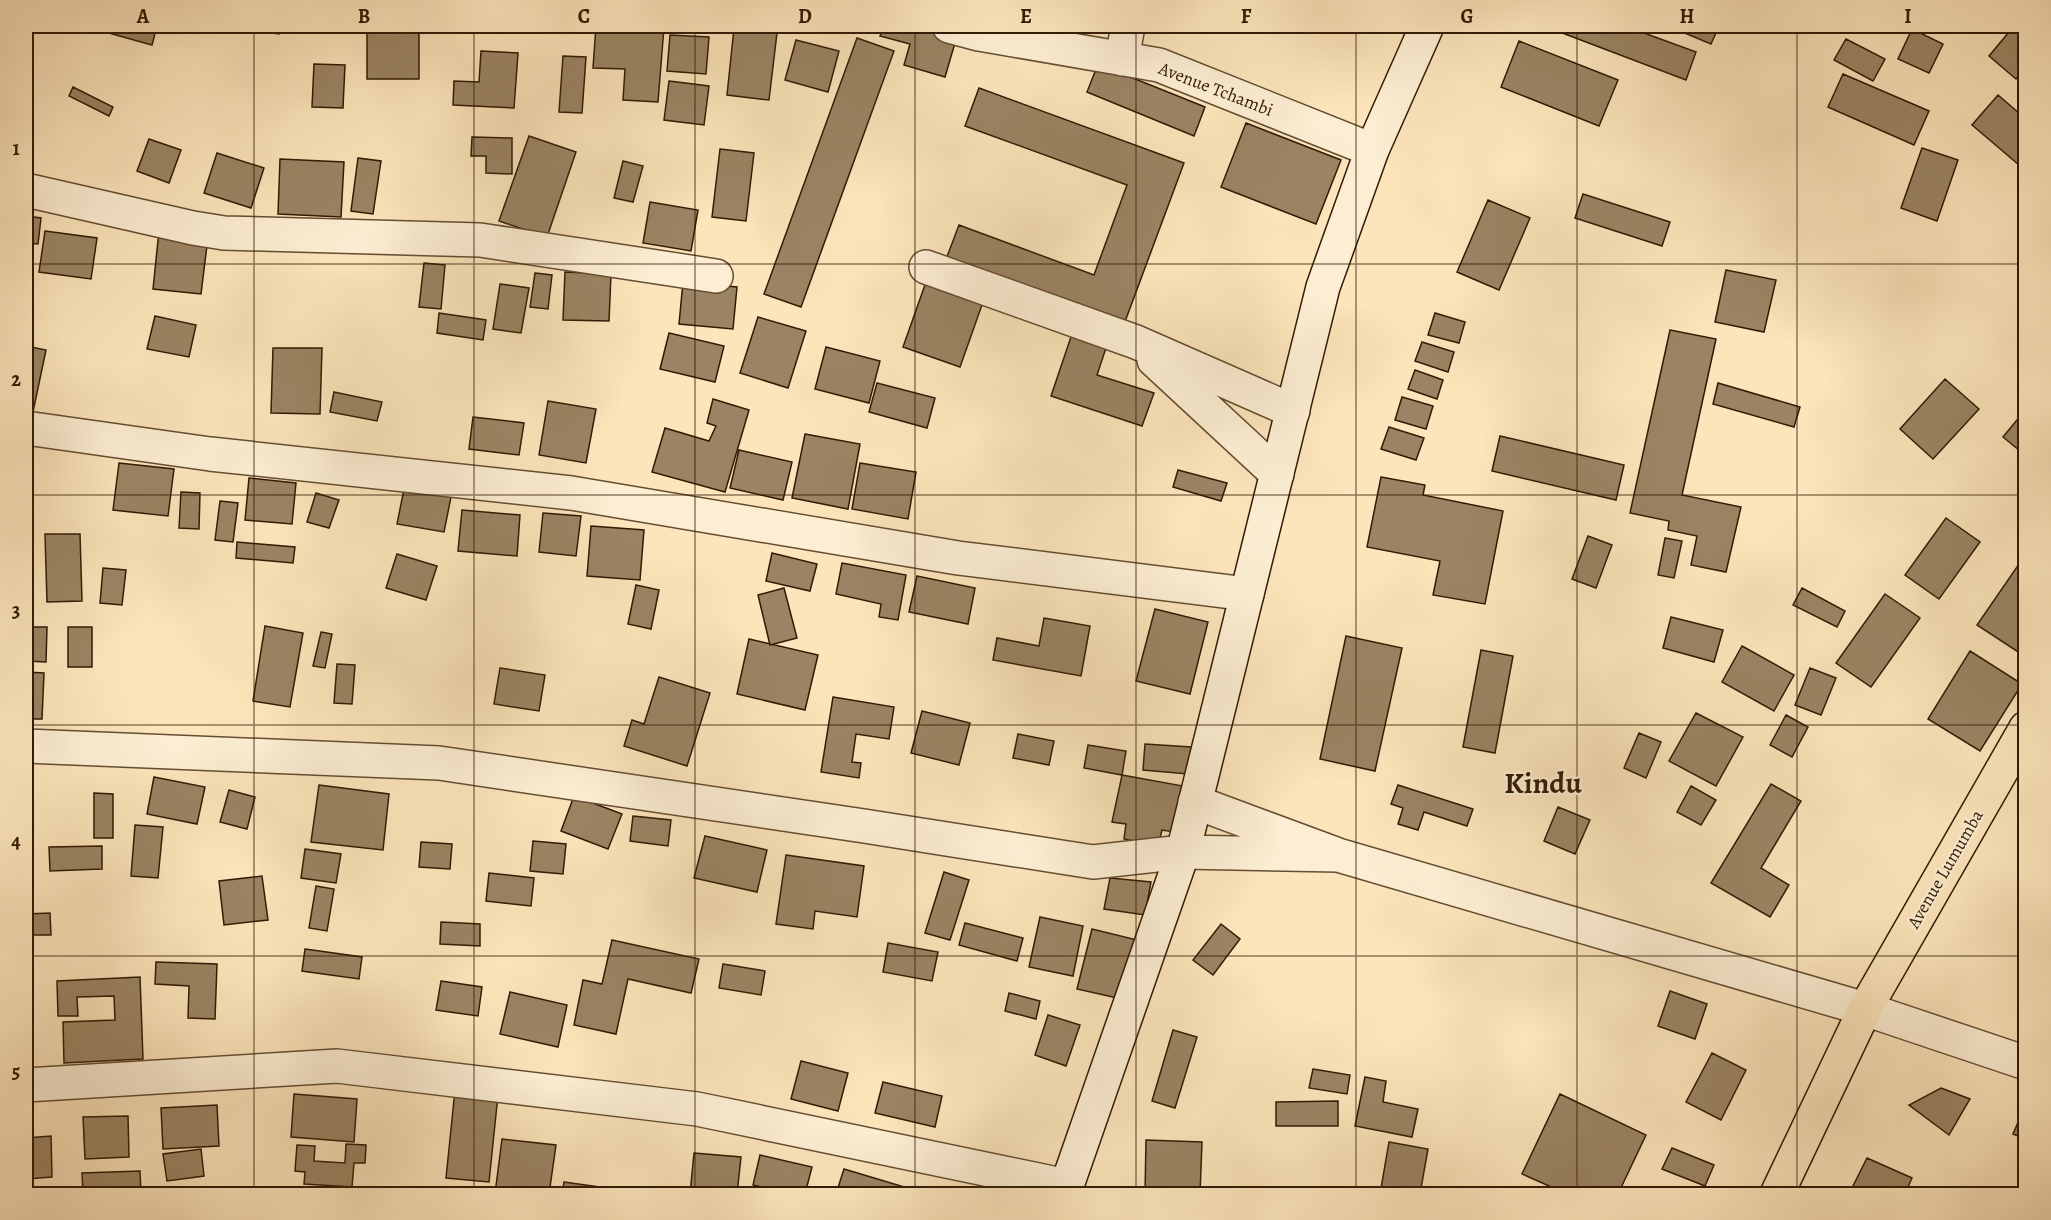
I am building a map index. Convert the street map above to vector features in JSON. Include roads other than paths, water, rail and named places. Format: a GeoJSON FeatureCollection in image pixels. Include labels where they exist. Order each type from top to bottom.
{"type":"FeatureCollection","features":[{"type":"Feature","properties":{"kind":"main road","name":"Avenue Lumumba"},"geometry":{"type":"LineString","coordinates":[[1778,1194],[1865,1009],[2025,728]]}},
{"type":"Feature","properties":{"kind":"street","name":"Avenue Tchambi"},"geometry":{"type":"LineString","coordinates":[[949,26],[980,34],[1176,70],[1372,150]]}},
{"type":"Feature","properties":{"kind":"street"},"geometry":{"type":"LineString","coordinates":[[1122,59],[1128,26]]}},
{"type":"Feature","properties":{"kind":"street"},"geometry":{"type":"LineString","coordinates":[[26,1085],[337,1066],[697,1109],[1065,1190],[1183,852],[1323,287],[1372,150],[1427,26]]}},
{"type":"Feature","properties":{"kind":"street"},"geometry":{"type":"LineString","coordinates":[[26,190],[224,233],[480,240],[716,276]]}},
{"type":"Feature","properties":{"kind":"street"},"geometry":{"type":"LineString","coordinates":[[926,267],[1136,342],[1293,411]]}},
{"type":"Feature","properties":{"kind":"street"},"geometry":{"type":"LineString","coordinates":[[1136,342],[1277,474]]}},
{"type":"Feature","properties":{"kind":"street"},"geometry":{"type":"LineString","coordinates":[[26,428],[210,454],[571,493],[958,558],[1247,594]]}},
{"type":"Feature","properties":{"kind":"street"},"geometry":{"type":"LineString","coordinates":[[26,746],[439,763],[1093,862],[1183,852],[1338,855]]}},
{"type":"Feature","properties":{"kind":"street"},"geometry":{"type":"LineString","coordinates":[[1195,802],[1338,855],[1865,1009],[2025,1063]]}},
{"type":"Feature","properties":{"kind":"district","name":"Kindu"},"geometry":{"type":"Point","coordinates":[1543,783]}}]}
